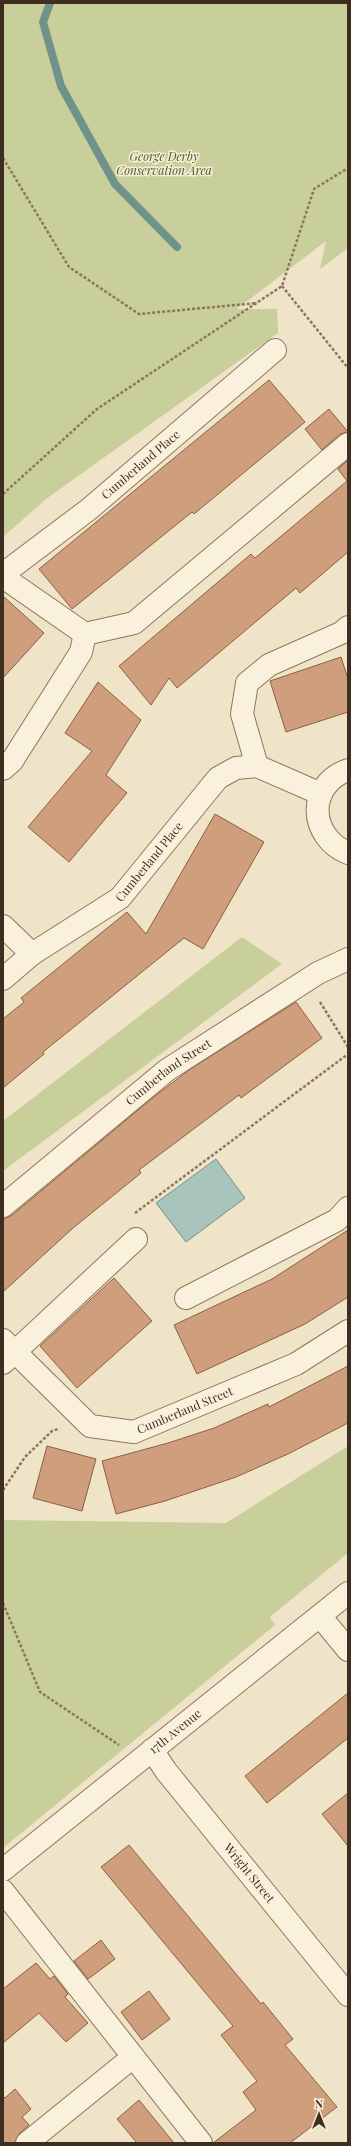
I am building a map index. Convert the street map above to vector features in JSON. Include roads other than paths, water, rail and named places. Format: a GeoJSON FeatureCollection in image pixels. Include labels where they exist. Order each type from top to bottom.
{"type":"FeatureCollection","features":[{"type":"Feature","properties":{"kind":"street","name":"Cumberland Place"},"geometry":{"type":"LineString","coordinates":[[86,634],[3,575],[88,510],[275,350]]}},
{"type":"Feature","properties":{"kind":"street"},"geometry":{"type":"LineString","coordinates":[[3,770],[12,761],[81,652],[86,634],[134,623],[348,444]]}},
{"type":"Feature","properties":{"kind":"street"},"geometry":{"type":"LineString","coordinates":[[257,766],[242,714],[247,683],[269,665],[341,633],[348,627]]}},
{"type":"Feature","properties":{"kind":"street","name":"Cumberland Place"},"geometry":{"type":"LineString","coordinates":[[3,979],[32,954],[120,898],[218,778],[236,768],[257,766],[320,794]]}},
{"type":"Feature","properties":{"kind":"street"},"geometry":{"type":"LineString","coordinates":[[348,770],[340,773],[328,782],[320,794],[317,808],[318,823],[325,836],[334,847],[348,853]]}},
{"type":"Feature","properties":{"kind":"street"},"geometry":{"type":"LineString","coordinates":[[3,926],[32,954]]}},
{"type":"Feature","properties":{"kind":"street","name":"Cumberland Street"},"geometry":{"type":"LineString","coordinates":[[3,1206],[166,1070],[307,981],[348,959]]}},
{"type":"Feature","properties":{"kind":"street"},"geometry":{"type":"LineString","coordinates":[[186,1298],[337,1220],[348,1208]]}},
{"type":"Feature","properties":{"kind":"street","name":"Cumberland Street"},"geometry":{"type":"LineString","coordinates":[[136,1239],[7,1352],[90,1426],[134,1432],[296,1364],[348,1331]]}},
{"type":"Feature","properties":{"kind":"street","name":"17th Avenue"},"geometry":{"type":"LineString","coordinates":[[3,1870],[348,1593]]}},
{"type":"Feature","properties":{"kind":"street"},"geometry":{"type":"LineString","coordinates":[[320,1616],[348,1650]]}},
{"type":"Feature","properties":{"kind":"street","name":"Wright Street"},"geometry":{"type":"LineString","coordinates":[[152,1750],[166,1771],[348,1995]]}},
{"type":"Feature","properties":{"kind":"street"},"geometry":{"type":"LineString","coordinates":[[3,1891],[201,2143]]}},
{"type":"Feature","properties":{"kind":"street"},"geometry":{"type":"LineString","coordinates":[[27,2143],[133,2057]]}},
{"type":"Feature","properties":{"kind":"water"},"geometry":{"type":"Polygon","coordinates":[[[216,1159],[245,1198],[186,1242],[156,1203],[216,1159]]]}},
{"type":"Feature","properties":{"kind":"waterway"},"geometry":{"type":"LineString","coordinates":[[50,3],[43,22],[61,86],[115,184],[177,247]]}},
{"type":"Feature","properties":{"kind":"park label","name":"George Derby Conservation Area"},"geometry":{"type":"Point","coordinates":[164,164]}}]}
